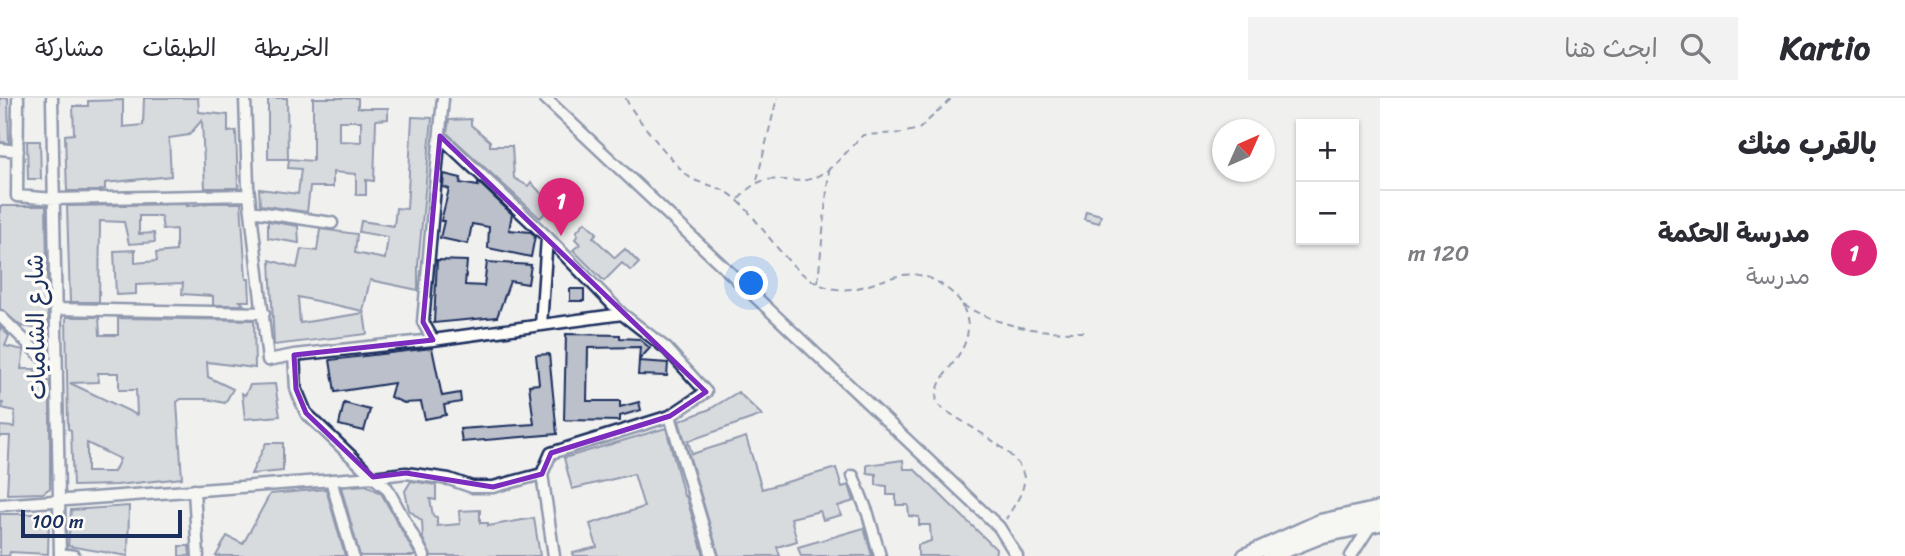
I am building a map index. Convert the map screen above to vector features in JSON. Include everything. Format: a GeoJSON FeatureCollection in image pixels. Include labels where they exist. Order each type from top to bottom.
{"type":"FeatureCollection","features":[{"type":"Feature","properties":{"kind":"main road"},"geometry":{"type":"LineString","coordinates":[[1245,556],[1320,522],[1380,509]]}},
{"type":"Feature","properties":{"kind":"main road"},"geometry":{"type":"LineString","coordinates":[[1269,556],[1323,535],[1376,524]]}},
{"type":"Feature","properties":{"kind":"street"},"geometry":{"type":"LineString","coordinates":[[18,98],[17,196],[54,199],[249,195]]}},
{"type":"Feature","properties":{"kind":"street","name":"شارع الشاميات"},"geometry":{"type":"LineString","coordinates":[[52,98],[60,555]]}},
{"type":"Feature","properties":{"kind":"street"},"geometry":{"type":"LineString","coordinates":[[246,98],[249,195],[268,360],[622,314]]}},
{"type":"Feature","properties":{"kind":"street"},"geometry":{"type":"LineString","coordinates":[[433,340],[423,322],[443,98]]}},
{"type":"Feature","properties":{"kind":"street"},"geometry":{"type":"LineString","coordinates":[[545,98],[1002,530],[1017,556]]}},
{"type":"Feature","properties":{"kind":"street"},"geometry":{"type":"LineString","coordinates":[[440,136],[547,237],[622,314],[667,349],[706,392],[670,416],[551,453],[542,474],[554,556]]}},
{"type":"Feature","properties":{"kind":"street"},"geometry":{"type":"LineString","coordinates":[[0,149],[18,151]]}},
{"type":"Feature","properties":{"kind":"street"},"geometry":{"type":"LineString","coordinates":[[251,211],[332,223]]}},
{"type":"Feature","properties":{"kind":"street"},"geometry":{"type":"LineString","coordinates":[[541,325],[547,237]]}},
{"type":"Feature","properties":{"kind":"street"},"geometry":{"type":"LineString","coordinates":[[56,309],[264,313]]}},
{"type":"Feature","properties":{"kind":"street"},"geometry":{"type":"LineString","coordinates":[[0,316],[57,373]]}},
{"type":"Feature","properties":{"kind":"street"},"geometry":{"type":"LineString","coordinates":[[294,355],[296,389],[306,413],[387,488],[424,556]]}},
{"type":"Feature","properties":{"kind":"street"},"geometry":{"type":"LineString","coordinates":[[670,416],[712,556]]}},
{"type":"Feature","properties":{"kind":"street"},"geometry":{"type":"LineString","coordinates":[[0,505],[406,473],[449,479],[472,487],[493,487],[542,474]]}},
{"type":"Feature","properties":{"kind":"street"},"geometry":{"type":"LineString","coordinates":[[853,476],[880,556]]}},
{"type":"Feature","properties":{"kind":"street"},"geometry":{"type":"LineString","coordinates":[[331,480],[353,556]]}},
{"type":"Feature","properties":{"kind":"street"},"geometry":{"type":"LineString","coordinates":[[194,490],[198,556]]}},
{"type":"Feature","properties":{"kind":"street"},"geometry":{"type":"LineString","coordinates":[[1351,556],[1376,524]]}},
{"type":"Feature","properties":{"kind":"street"},"geometry":{"type":"LineString","coordinates":[[60,555],[74,556]]}},
{"type":"Feature","properties":{"kind":"path"},"geometry":{"type":"LineString","coordinates":[[626,98],[633,114],[665,148],[679,169],[691,178],[726,190],[798,268],[818,283],[830,288],[852,289],[897,275],[915,273],[934,279],[955,295],[967,323],[965,341],[958,360],[940,379],[935,392],[937,404],[976,428],[1012,458],[1023,472],[1022,489],[1002,530]]}},
{"type":"Feature","properties":{"kind":"path"},"geometry":{"type":"LineString","coordinates":[[757,181],[778,98]]}},
{"type":"Feature","properties":{"kind":"path"},"geometry":{"type":"LineString","coordinates":[[738,200],[750,185],[763,178],[807,179],[830,167],[863,135],[919,129],[952,98]]}},
{"type":"Feature","properties":{"kind":"path"},"geometry":{"type":"LineString","coordinates":[[818,283],[830,167]]}},
{"type":"Feature","properties":{"kind":"path"},"geometry":{"type":"LineString","coordinates":[[961,304],[994,322],[1018,329],[1084,332]]}},
{"type":"Feature","properties":{"kind":"highlighted area"},"geometry":{"type":"Polygon","coordinates":[[[440,136],[706,392],[670,416],[551,453],[542,474],[493,487],[406,473],[373,477],[306,413],[296,389],[294,355],[433,340],[423,322],[440,136]]]}},
{"type":"Feature","properties":{"kind":"building"},"geometry":{"type":"Polygon","coordinates":[[[0,98],[8,98],[9,143],[0,142],[0,98]]]}},
{"type":"Feature","properties":{"kind":"building"},"geometry":{"type":"Polygon","coordinates":[[[144,98],[198,98],[199,112],[228,115],[228,132],[236,131],[238,188],[205,188],[202,120],[189,135],[169,138],[171,176],[105,183],[105,189],[98,191],[67,191],[65,135],[74,134],[73,106],[88,106],[88,101],[123,100],[123,127],[143,125],[144,98]]]}},
{"type":"Feature","properties":{"kind":"building"},"geometry":{"type":"Polygon","coordinates":[[[268,98],[287,98],[288,159],[268,159],[268,98]]]}},
{"type":"Feature","properties":{"kind":"building"},"geometry":{"type":"Polygon","coordinates":[[[313,98],[358,98],[358,108],[388,108],[388,119],[376,120],[374,181],[366,180],[366,195],[356,195],[356,174],[333,172],[333,187],[310,187],[307,212],[260,205],[259,189],[298,194],[301,169],[288,168],[289,159],[313,161],[313,98]],[[339,121],[339,141],[361,142],[361,121],[339,121]]]}},
{"type":"Feature","properties":{"kind":"building"},"geometry":{"type":"Polygon","coordinates":[[[412,117],[432,118],[418,290],[370,280],[363,311],[298,297],[300,323],[364,313],[367,334],[274,345],[270,260],[297,268],[301,249],[317,251],[320,229],[357,234],[355,253],[385,259],[388,237],[359,232],[361,221],[394,226],[396,208],[407,209],[412,117]]]}},
{"type":"Feature","properties":{"kind":"building"},"geometry":{"type":"Polygon","coordinates":[[[471,119],[471,125],[490,141],[490,146],[512,146],[514,178],[528,186],[531,182],[547,200],[545,202],[550,208],[540,218],[447,133],[449,120],[471,119]]]}},
{"type":"Feature","properties":{"kind":"building"},"geometry":{"type":"Polygon","coordinates":[[[27,141],[40,141],[41,179],[28,179],[27,141]]]}},
{"type":"Feature","properties":{"kind":"building"},"geometry":{"type":"Polygon","coordinates":[[[444,174],[461,178],[460,183],[478,186],[478,182],[512,214],[509,230],[531,232],[535,236],[531,257],[488,248],[489,227],[472,224],[468,244],[440,238],[449,189],[443,187],[444,174]]]}},
{"type":"Feature","properties":{"kind":"building"},"geometry":{"type":"Polygon","coordinates":[[[241,203],[250,301],[240,301],[244,305],[213,305],[213,296],[182,294],[183,283],[136,285],[136,294],[116,295],[114,251],[135,250],[135,263],[157,261],[156,253],[176,251],[176,229],[163,230],[161,216],[139,216],[139,234],[154,233],[155,242],[129,244],[124,222],[100,221],[99,302],[70,302],[67,206],[187,206],[241,203]]]}},
{"type":"Feature","properties":{"kind":"building"},"geometry":{"type":"Polygon","coordinates":[[[0,206],[46,206],[48,330],[21,326],[0,309],[0,206]]]}},
{"type":"Feature","properties":{"kind":"building"},"geometry":{"type":"Polygon","coordinates":[[[1086,211],[1101,215],[1099,223],[1084,219],[1086,211]]]}},
{"type":"Feature","properties":{"kind":"building"},"geometry":{"type":"Polygon","coordinates":[[[268,221],[298,226],[299,243],[268,238],[268,221]]]}},
{"type":"Feature","properties":{"kind":"building"},"geometry":{"type":"Polygon","coordinates":[[[585,222],[597,233],[593,237],[615,258],[625,249],[639,263],[631,271],[622,263],[604,281],[573,250],[580,244],[575,239],[578,235],[576,232],[585,222]]]}},
{"type":"Feature","properties":{"kind":"building"},"geometry":{"type":"Polygon","coordinates":[[[437,260],[467,261],[465,285],[484,286],[487,262],[531,265],[528,284],[510,281],[497,317],[434,323],[437,260]]]}},
{"type":"Feature","properties":{"kind":"building"},"geometry":{"type":"Polygon","coordinates":[[[570,289],[584,289],[584,301],[570,301],[570,289]]]}},
{"type":"Feature","properties":{"kind":"building"},"geometry":{"type":"Polygon","coordinates":[[[66,317],[99,317],[100,335],[118,335],[118,318],[254,320],[255,368],[207,362],[208,377],[233,389],[225,403],[206,399],[181,399],[177,402],[182,478],[117,485],[73,486],[71,430],[68,429],[66,317]],[[98,373],[99,382],[70,383],[137,415],[136,390],[119,390],[119,373],[98,373]],[[87,443],[87,472],[114,472],[120,459],[87,443]]]}},
{"type":"Feature","properties":{"kind":"building"},"geometry":{"type":"Polygon","coordinates":[[[0,326],[9,336],[5,346],[24,350],[21,369],[35,369],[35,372],[41,372],[41,381],[50,381],[50,488],[43,493],[7,494],[10,436],[0,436],[0,426],[14,427],[15,411],[2,408],[3,403],[0,403],[0,326]]]}},
{"type":"Feature","properties":{"kind":"building"},"geometry":{"type":"Polygon","coordinates":[[[566,334],[620,335],[620,338],[639,339],[650,348],[639,360],[640,347],[588,348],[587,401],[620,401],[620,407],[639,402],[641,410],[620,416],[620,421],[564,420],[566,334]]]}},
{"type":"Feature","properties":{"kind":"building"},"geometry":{"type":"Polygon","coordinates":[[[432,348],[442,396],[460,393],[461,402],[444,405],[446,415],[425,419],[421,402],[404,403],[390,397],[394,383],[335,392],[330,360],[432,348]]]}},
{"type":"Feature","properties":{"kind":"building"},"geometry":{"type":"Polygon","coordinates":[[[549,354],[557,434],[462,442],[460,429],[534,424],[529,385],[539,384],[536,355],[549,354]]]}},
{"type":"Feature","properties":{"kind":"building"},"geometry":{"type":"Polygon","coordinates":[[[639,361],[668,363],[667,376],[638,375],[639,361]]]}},
{"type":"Feature","properties":{"kind":"building"},"geometry":{"type":"Polygon","coordinates":[[[275,384],[280,416],[245,419],[242,393],[245,395],[250,385],[275,384]]]}},
{"type":"Feature","properties":{"kind":"building"},"geometry":{"type":"Polygon","coordinates":[[[738,392],[762,415],[688,441],[692,454],[746,437],[762,489],[836,468],[842,487],[849,485],[854,501],[838,506],[841,515],[823,520],[820,511],[791,518],[797,541],[777,547],[780,556],[719,556],[679,421],[710,409],[738,392]]]}},
{"type":"Feature","properties":{"kind":"building"},"geometry":{"type":"Polygon","coordinates":[[[344,403],[370,410],[364,431],[339,425],[344,403]]]}},
{"type":"Feature","properties":{"kind":"building"},"geometry":{"type":"Polygon","coordinates":[[[666,428],[704,556],[573,556],[573,553],[597,547],[590,524],[644,507],[634,474],[572,489],[564,458],[666,428]]]}},
{"type":"Feature","properties":{"kind":"building"},"geometry":{"type":"Polygon","coordinates":[[[266,443],[283,443],[283,471],[251,474],[266,443]]]}},
{"type":"Feature","properties":{"kind":"building"},"geometry":{"type":"Polygon","coordinates":[[[903,460],[904,469],[914,469],[996,549],[995,556],[918,556],[918,545],[931,541],[930,525],[919,525],[919,517],[909,516],[908,505],[896,505],[896,495],[887,495],[887,486],[876,485],[876,474],[867,473],[867,465],[903,460]]]}},
{"type":"Feature","properties":{"kind":"building"},"geometry":{"type":"Polygon","coordinates":[[[411,481],[436,485],[436,500],[430,499],[433,516],[437,517],[437,526],[460,524],[459,511],[480,510],[480,523],[488,523],[488,526],[534,518],[540,556],[431,556],[423,539],[422,521],[409,510],[405,491],[411,481]]]}},
{"type":"Feature","properties":{"kind":"building"},"geometry":{"type":"Polygon","coordinates":[[[366,485],[381,493],[416,556],[360,556],[341,487],[366,485]]]}},
{"type":"Feature","properties":{"kind":"building"},"geometry":{"type":"Polygon","coordinates":[[[326,489],[345,556],[216,556],[227,536],[243,544],[270,494],[326,489]]]}},
{"type":"Feature","properties":{"kind":"building"},"geometry":{"type":"Polygon","coordinates":[[[129,506],[128,556],[68,546],[71,510],[129,506]]]}},
{"type":"Feature","properties":{"kind":"building"},"geometry":{"type":"Polygon","coordinates":[[[0,514],[44,514],[49,518],[48,554],[10,552],[9,556],[0,556],[0,514]]]}},
{"type":"Feature","properties":{"kind":"building"},"geometry":{"type":"Polygon","coordinates":[[[864,528],[872,556],[801,556],[798,547],[864,528]]]}},
{"type":"Feature","properties":{"kind":"building"},"geometry":{"type":"Polygon","coordinates":[[[179,546],[189,546],[190,556],[179,556],[179,546]]]}},
{"type":"Feature","properties":{"kind":"place","name":"مدرسة الحكمة"},"geometry":{"type":"Point","coordinates":[561,236]}}]}
